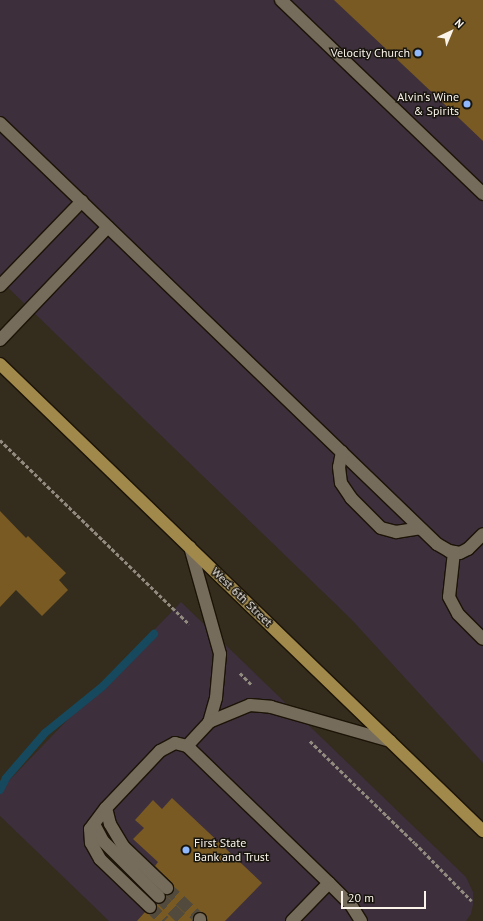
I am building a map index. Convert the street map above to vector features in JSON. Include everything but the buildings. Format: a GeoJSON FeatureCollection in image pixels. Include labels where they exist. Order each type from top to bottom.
{"type":"FeatureCollection","features":[{"type":"Feature","properties":{"kind":"main road","name":"West 6th Street"},"geometry":{"type":"LineString","coordinates":[[0,364],[483,831]]}},
{"type":"Feature","properties":{"kind":"lane"},"geometry":{"type":"LineString","coordinates":[[281,0],[483,194]]}},
{"type":"Feature","properties":{"kind":"lane"},"geometry":{"type":"LineString","coordinates":[[0,122],[437,544],[449,551],[460,553],[468,549],[483,534]]}},
{"type":"Feature","properties":{"kind":"lane"},"geometry":{"type":"LineString","coordinates":[[0,286],[82,201]]}},
{"type":"Feature","properties":{"kind":"lane"},"geometry":{"type":"LineString","coordinates":[[0,340],[108,227]]}},
{"type":"Feature","properties":{"kind":"lane"},"geometry":{"type":"LineString","coordinates":[[342,452],[339,466],[341,483],[351,498],[381,528],[396,532],[420,528]]}},
{"type":"Feature","properties":{"kind":"lane"},"geometry":{"type":"LineString","coordinates":[[190,547],[220,654],[216,698],[209,722]]}},
{"type":"Feature","properties":{"kind":"lane"},"geometry":{"type":"LineString","coordinates":[[454,552],[449,597],[458,614],[483,639]]}},
{"type":"Feature","properties":{"kind":"lane"},"geometry":{"type":"LineString","coordinates":[[187,746],[209,722],[250,705],[271,707],[390,741]]}},
{"type":"Feature","properties":{"kind":"lane"},"geometry":{"type":"LineString","coordinates":[[150,907],[100,859],[91,843],[90,830],[106,808],[160,751],[175,743],[187,746],[351,905],[361,921]]}},
{"type":"Feature","properties":{"kind":"lane"},"geometry":{"type":"LineString","coordinates":[[94,824],[103,841],[116,856],[163,892],[123,846],[110,824],[106,808]]}},
{"type":"Feature","properties":{"kind":"lane"},"geometry":{"type":"LineString","coordinates":[[292,921],[329,883]]}},
{"type":"Feature","properties":{"kind":"shaded area"},"geometry":{"type":"Polygon","coordinates":[[[0,0],[483,0],[483,763],[351,619],[0,280],[0,0]]]}},
{"type":"Feature","properties":{"kind":"shaded area"},"geometry":{"type":"Polygon","coordinates":[[[181,602],[466,877],[473,892],[473,905],[471,914],[466,921],[109,921],[0,816],[0,790],[181,602]]]}},
{"type":"Feature","properties":{"kind":"waterway"},"geometry":{"type":"LineString","coordinates":[[0,790],[6,778],[45,733],[103,686],[154,634]]}},
{"type":"Feature","properties":{"kind":"tunnel"},"geometry":{"type":"LineString","coordinates":[[167,888],[200,919]]}},
{"type":"Feature","properties":{"kind":"tunnel"},"geometry":{"type":"LineString","coordinates":[[159,897],[184,921]]}},
{"type":"Feature","properties":{"kind":"tunnel"},"geometry":{"type":"LineString","coordinates":[[150,907],[164,921]]}},
{"type":"Feature","properties":{"kind":"place","name":"Velocity Church"},"geometry":{"type":"Point","coordinates":[418,53]}},
{"type":"Feature","properties":{"kind":"place","name":"Alvin's Wine & Spirits"},"geometry":{"type":"Point","coordinates":[467,104]}},
{"type":"Feature","properties":{"kind":"place","name":"First State Bank and Trust"},"geometry":{"type":"Point","coordinates":[186,850]}}]}
